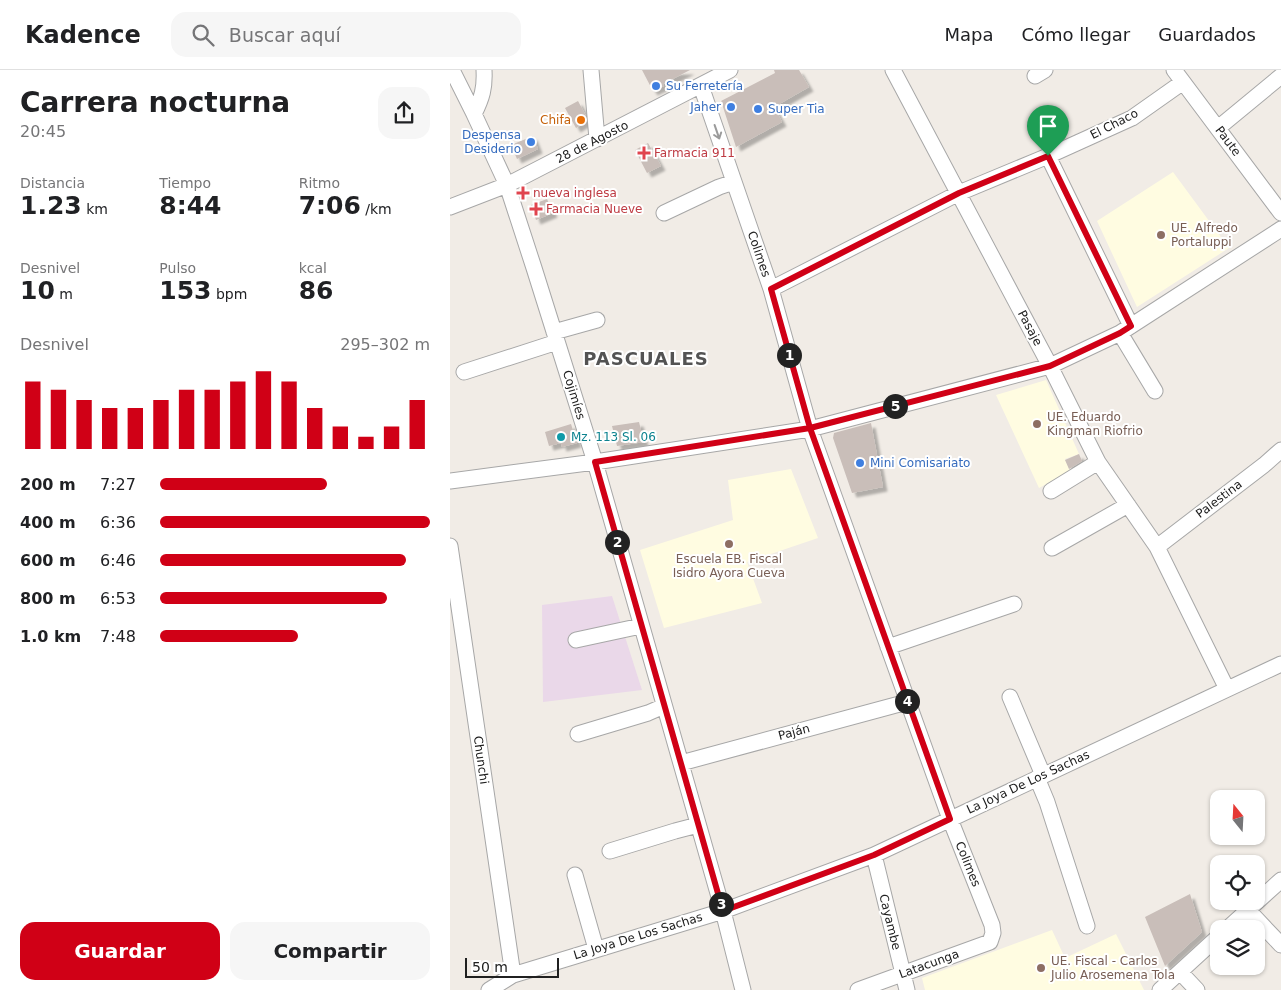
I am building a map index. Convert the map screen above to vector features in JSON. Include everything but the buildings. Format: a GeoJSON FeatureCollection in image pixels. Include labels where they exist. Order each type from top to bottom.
{"type":"FeatureCollection","features":[{"type":"Feature","properties":{"kind":"street","name":"Cojimíes"},"geometry":{"type":"LineString","coordinates":[[452,70],[507,185],[595,462],[723,911],[743,990]]}},
{"type":"Feature","properties":{"kind":"street"},"geometry":{"type":"LineString","coordinates":[[474,114],[481,100],[484,87],[484,70]]}},
{"type":"Feature","properties":{"kind":"street"},"geometry":{"type":"LineString","coordinates":[[591,70],[597,140]]}},
{"type":"Feature","properties":{"kind":"street","name":"28 de Agosto"},"geometry":{"type":"LineString","coordinates":[[450,207],[507,185],[730,70]]}},
{"type":"Feature","properties":{"kind":"street","name":"Pasaje"},"geometry":{"type":"LineString","coordinates":[[893,70],[1050,366],[1098,462],[1156,546],[1227,689]]}},
{"type":"Feature","properties":{"kind":"street","name":"El Chaco"},"geometry":{"type":"LineString","coordinates":[[771,289],[959,193],[1132,118],[1178,76]]}},
{"type":"Feature","properties":{"kind":"street","name":"Paute"},"geometry":{"type":"LineString","coordinates":[[1178,76],[1281,213]]}},
{"type":"Feature","properties":{"kind":"street"},"geometry":{"type":"LineString","coordinates":[[1218,128],[1281,76]]}},
{"type":"Feature","properties":{"kind":"street","name":"Colimes"},"geometry":{"type":"LineString","coordinates":[[701,86],[771,289],[810,428],[907,702],[992,925],[993,933]]}},
{"type":"Feature","properties":{"kind":"street"},"geometry":{"type":"LineString","coordinates":[[1048,156],[1125,329],[1156,390]]}},
{"type":"Feature","properties":{"kind":"street"},"geometry":{"type":"LineString","coordinates":[[664,213],[719,187],[734,182]]}},
{"type":"Feature","properties":{"kind":"street"},"geometry":{"type":"LineString","coordinates":[[450,480],[595,462],[810,428],[1050,366],[1125,329],[1281,230]]}},
{"type":"Feature","properties":{"kind":"street"},"geometry":{"type":"LineString","coordinates":[[464,372],[598,320]]}},
{"type":"Feature","properties":{"kind":"street","name":"Palestina"},"geometry":{"type":"LineString","coordinates":[[1156,546],[1264,465],[1281,450]]}},
{"type":"Feature","properties":{"kind":"street"},"geometry":{"type":"LineString","coordinates":[[1051,491],[1098,462]]}},
{"type":"Feature","properties":{"kind":"street"},"geometry":{"type":"LineString","coordinates":[[1052,548],[1128,505]]}},
{"type":"Feature","properties":{"kind":"street","name":"Chunchi"},"geometry":{"type":"LineString","coordinates":[[450,546],[513,975]]}},
{"type":"Feature","properties":{"kind":"street"},"geometry":{"type":"LineString","coordinates":[[888,647],[1014,604]]}},
{"type":"Feature","properties":{"kind":"street"},"geometry":{"type":"LineString","coordinates":[[576,640],[641,626]]}},
{"type":"Feature","properties":{"kind":"street","name":"La Joya De Los Sachas"},"geometry":{"type":"LineString","coordinates":[[489,990],[513,975],[723,911],[874,855],[1281,664]]}},
{"type":"Feature","properties":{"kind":"street"},"geometry":{"type":"LineString","coordinates":[[1010,696],[1040,777],[1087,926]]}},
{"type":"Feature","properties":{"kind":"street","name":"Paján"},"geometry":{"type":"LineString","coordinates":[[680,763],[907,702]]}},
{"type":"Feature","properties":{"kind":"street"},"geometry":{"type":"LineString","coordinates":[[578,734],[648,713],[664,706]]}},
{"type":"Feature","properties":{"kind":"street"},"geometry":{"type":"LineString","coordinates":[[610,852],[698,825]]}},
{"type":"Feature","properties":{"kind":"street","name":"Cayambe"},"geometry":{"type":"LineString","coordinates":[[874,855],[907,990]]}},
{"type":"Feature","properties":{"kind":"street"},"geometry":{"type":"LineString","coordinates":[[576,875],[596,949]]}},
{"type":"Feature","properties":{"kind":"street"},"geometry":{"type":"LineString","coordinates":[[1265,895],[1281,880]]}},
{"type":"Feature","properties":{"kind":"street"},"geometry":{"type":"LineString","coordinates":[[1237,920],[1248,910],[1281,945]]}},
{"type":"Feature","properties":{"kind":"street","name":"Latacunga"},"geometry":{"type":"LineString","coordinates":[[858,990],[990,942],[993,933]]}},
{"type":"Feature","properties":{"kind":"street"},"geometry":{"type":"LineString","coordinates":[[1160,990],[1210,944]]}},
{"type":"Feature","properties":{"kind":"street"},"geometry":{"type":"LineString","coordinates":[[1180,972],[1197,990]]}},
{"type":"Feature","properties":{"kind":"shaded area","name":"UE. Alfredo Portaluppi"},"geometry":{"type":"Polygon","coordinates":[[[1173,172],[1229,248],[1137,307],[1097,221],[1173,172]]]}},
{"type":"Feature","properties":{"kind":"shaded area","name":"UE. Eduardo Kingman Riofrio"},"geometry":{"type":"Polygon","coordinates":[[[1046,380],[1079,454],[1065,459],[1070,471],[1039,488],[996,395],[1046,380]]]}},
{"type":"Feature","properties":{"kind":"shaded area","name":"Escuela EB. Fiscal Isidro Ayora Cueva"},"geometry":{"type":"Polygon","coordinates":[[[791,469],[818,538],[747,562],[762,603],[664,628],[640,550],[733,520],[728,480],[791,469]]]}},
{"type":"Feature","properties":{"kind":"shaded area"},"geometry":{"type":"Polygon","coordinates":[[[612,596],[642,690],[543,702],[542,605],[612,596]]]}},
{"type":"Feature","properties":{"kind":"shaded area","name":"UE. Fiscal - Carlos Julio Arosemena Tola"},"geometry":{"type":"Polygon","coordinates":[[[1052,930],[1065,958],[1116,934],[1144,990],[925,990],[922,978],[1052,930]]]}},
{"type":"Feature","properties":{"kind":"place","name":"Su Ferretería"},"geometry":{"type":"Point","coordinates":[656,86]}},
{"type":"Feature","properties":{"kind":"place","name":"Jaher"},"geometry":{"type":"Point","coordinates":[731,107]}},
{"type":"Feature","properties":{"kind":"place","name":"Super Tia"},"geometry":{"type":"Point","coordinates":[758,109]}},
{"type":"Feature","properties":{"kind":"place","name":"Chifa"},"geometry":{"type":"Point","coordinates":[581,120]}},
{"type":"Feature","properties":{"kind":"place","name":"Despensa Desiderio"},"geometry":{"type":"Point","coordinates":[531,142]}},
{"type":"Feature","properties":{"kind":"place","name":"Farmacia 911"},"geometry":{"type":"Point","coordinates":[644,153]}},
{"type":"Feature","properties":{"kind":"place","name":"nueva inglesa"},"geometry":{"type":"Point","coordinates":[523,193]}},
{"type":"Feature","properties":{"kind":"place","name":"Farmacia Nueve"},"geometry":{"type":"Point","coordinates":[536,209]}},
{"type":"Feature","properties":{"kind":"place","name":"UE. Alfredo Portaluppi"},"geometry":{"type":"Point","coordinates":[1161,235]}},
{"type":"Feature","properties":{"kind":"place","name":"UE. Eduardo Kingman Riofrio"},"geometry":{"type":"Point","coordinates":[1037,424]}},
{"type":"Feature","properties":{"kind":"place","name":"Mz. 113 Sl. 06"},"geometry":{"type":"Point","coordinates":[561,437]}},
{"type":"Feature","properties":{"kind":"place","name":"Mini Comisariato"},"geometry":{"type":"Point","coordinates":[860,463]}},
{"type":"Feature","properties":{"kind":"place","name":"Escuela EB. Fiscal Isidro Ayora Cueva"},"geometry":{"type":"Point","coordinates":[729,544]}},
{"type":"Feature","properties":{"kind":"place","name":"UE. Fiscal - Carlos Julio Arosemena Tola"},"geometry":{"type":"Point","coordinates":[1041,968]}},
{"type":"Feature","properties":{"kind":"district","name":"PASCUALES"},"geometry":{"type":"Point","coordinates":[646,358]}},
{"type":"Feature","properties":{"kind":"route"},"geometry":{"type":"LineString","coordinates":[[1048,156],[959,193],[771,289],[810,428],[595,462],[723,911],[874,855],[950,819],[810,428],[1050,366],[1131,326],[1048,156]]}}]}
